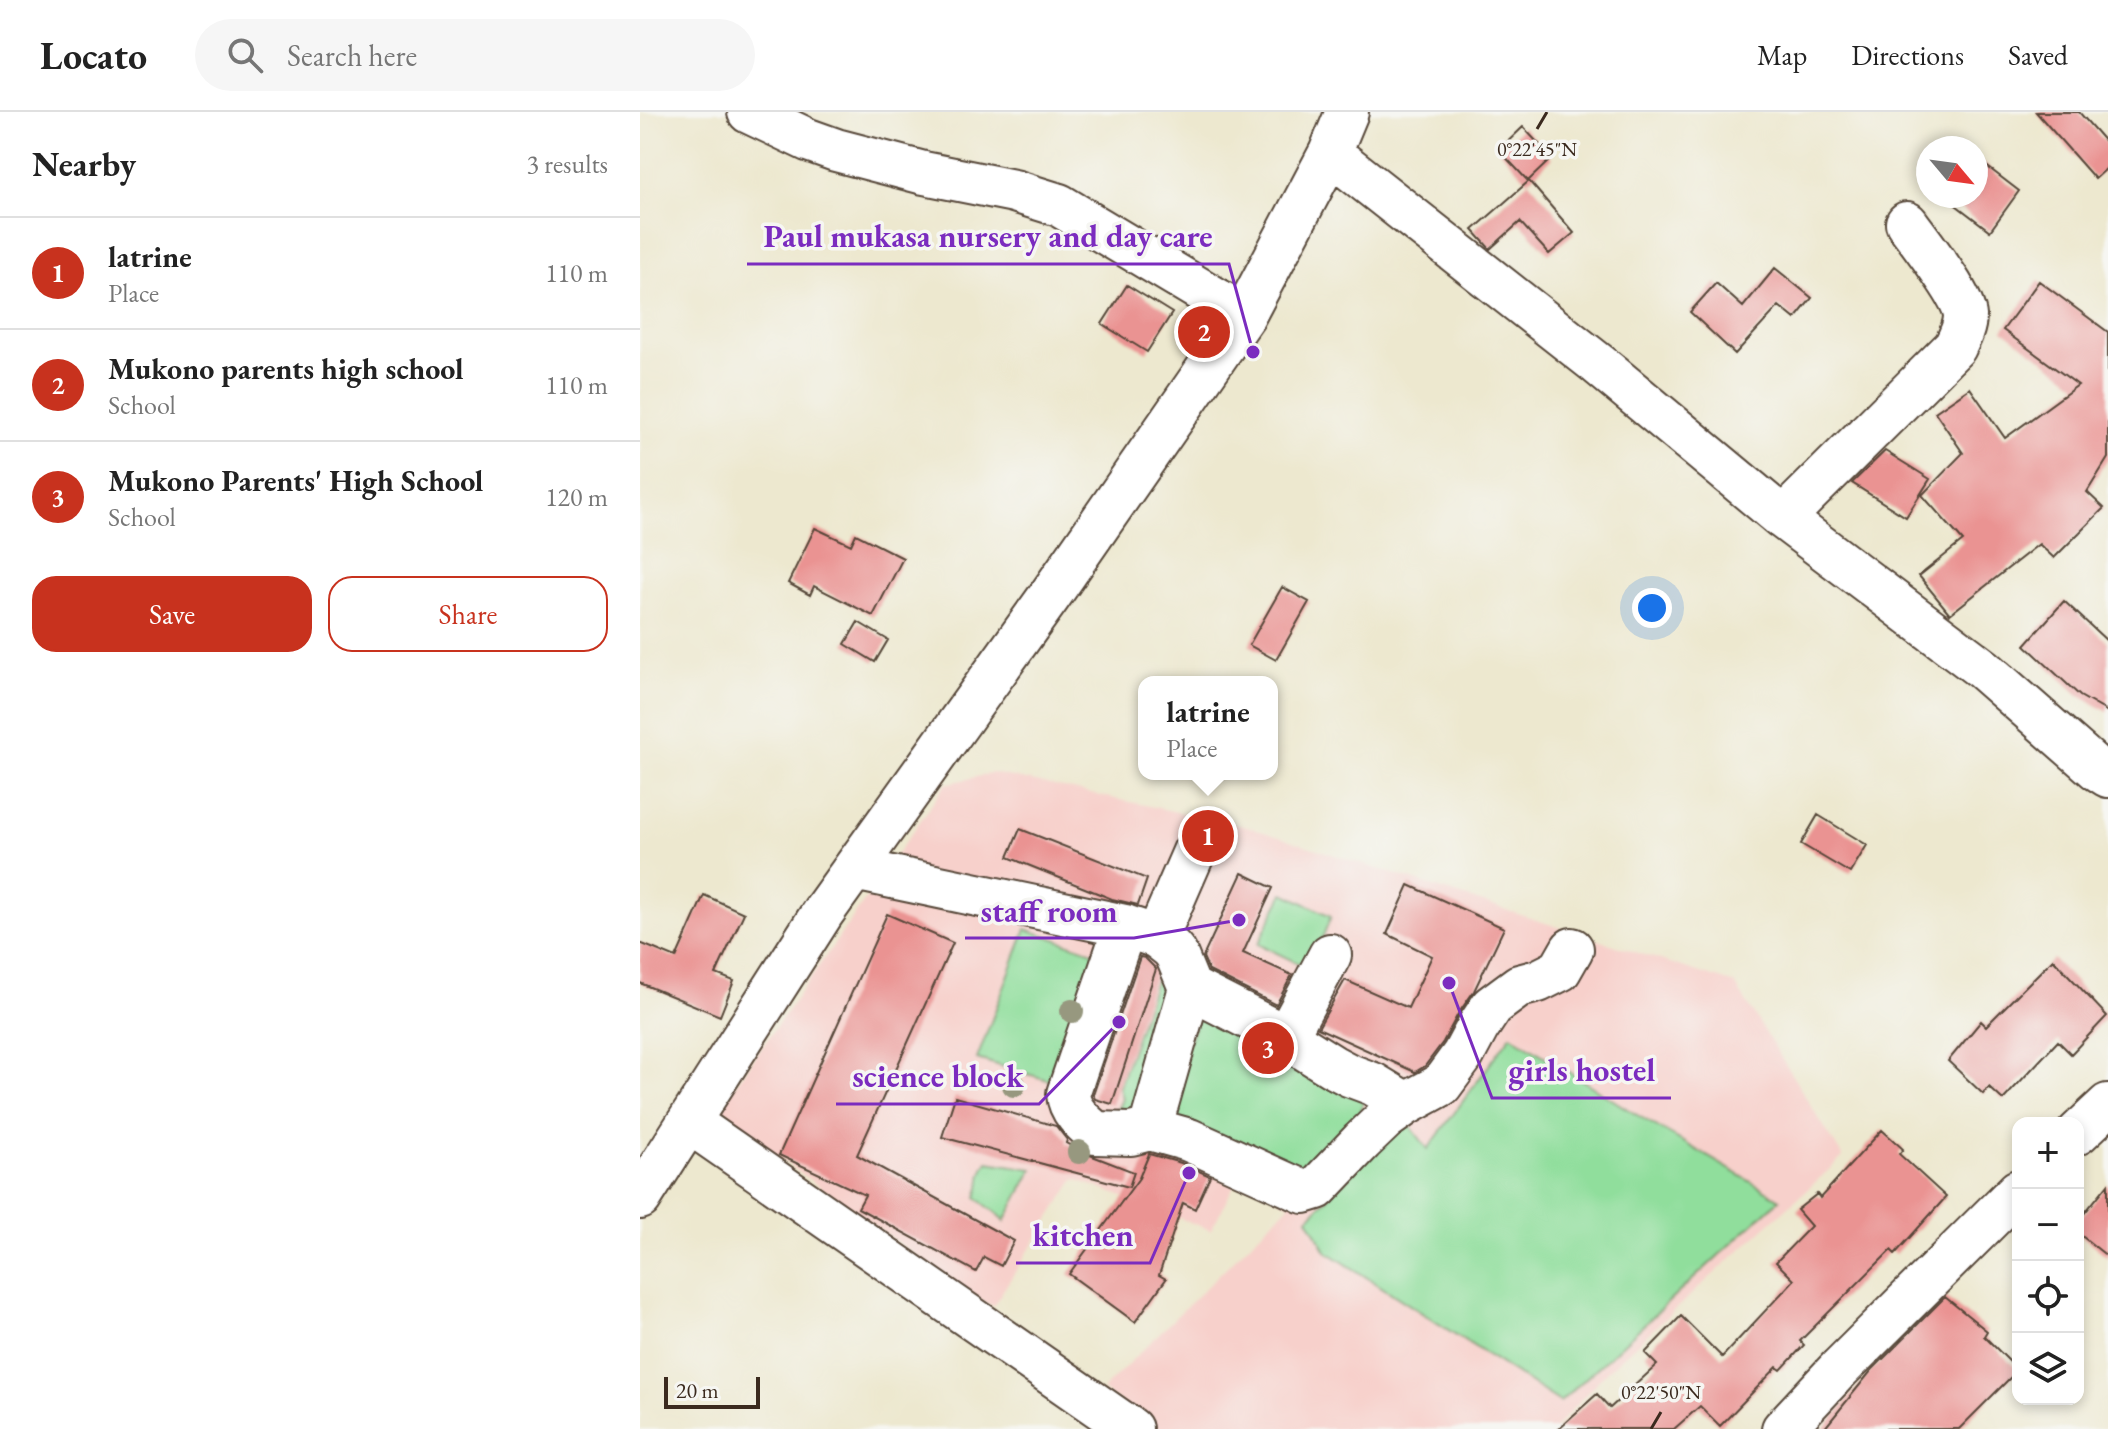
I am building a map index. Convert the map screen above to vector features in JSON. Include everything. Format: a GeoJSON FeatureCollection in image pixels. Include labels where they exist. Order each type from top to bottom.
{"type":"FeatureCollection","features":[{"type":"Feature","properties":{"kind":"street"},"geometry":{"type":"LineString","coordinates":[[749,112],[836,150],[924,173],[1014,191],[1059,205],[1244,316]]}},
{"type":"Feature","properties":{"kind":"street"},"geometry":{"type":"LineString","coordinates":[[640,1198],[823,912],[1049,597],[1244,316],[1330,153],[1347,112]]}},
{"type":"Feature","properties":{"kind":"street"},"geometry":{"type":"LineString","coordinates":[[1330,153],[1598,364],[1783,518],[1983,669],[2108,776]]}},
{"type":"Feature","properties":{"kind":"street"},"geometry":{"type":"LineString","coordinates":[[1783,518],[1955,347],[1962,333],[1965,314],[1960,303],[1907,223]]}},
{"type":"Feature","properties":{"kind":"street"},"geometry":{"type":"LineString","coordinates":[[1194,852],[1141,931],[1068,1094],[1069,1103],[1096,1133],[1131,1134],[1150,1129],[1189,1140],[1304,1192],[1317,1188],[1362,1141],[1406,1104],[1441,1085],[1492,1006],[1519,986],[1560,970],[1572,949]]}},
{"type":"Feature","properties":{"kind":"street"},"geometry":{"type":"LineString","coordinates":[[854,869],[1141,931],[1176,954],[1190,988],[1150,1129]]}},
{"type":"Feature","properties":{"kind":"street"},"geometry":{"type":"LineString","coordinates":[[1286,1037],[1330,955]]}},
{"type":"Feature","properties":{"kind":"street"},"geometry":{"type":"LineString","coordinates":[[1190,988],[1406,1104]]}},
{"type":"Feature","properties":{"kind":"street"},"geometry":{"type":"LineString","coordinates":[[2084,1127],[2108,1105]]}},
{"type":"Feature","properties":{"kind":"street"},"geometry":{"type":"LineString","coordinates":[[689,1122],[1131,1429]]}},
{"type":"Feature","properties":{"kind":"street"},"geometry":{"type":"LineString","coordinates":[[1783,1429],[2012,1197]]}},
{"type":"Feature","properties":{"kind":"shaded area"},"geometry":{"type":"Polygon","coordinates":[[[993,773],[1248,827],[1735,984],[1843,1157],[1607,1371],[1554,1429],[1160,1429],[1102,1390],[1290,1204],[1239,1176],[1211,1230],[1075,1179],[993,1306],[980,1301],[716,1113],[946,784],[993,773]]]}},
{"type":"Feature","properties":{"kind":"green space"},"geometry":{"type":"Polygon","coordinates":[[[1284,893],[1331,916],[1310,969],[1258,944],[1284,893]]]}},
{"type":"Feature","properties":{"kind":"green space"},"geometry":{"type":"Polygon","coordinates":[[[1026,929],[1102,955],[1058,1083],[977,1059],[1026,929]]]}},
{"type":"Feature","properties":{"kind":"green space"},"geometry":{"type":"Polygon","coordinates":[[[1161,963],[1172,977],[1138,1103],[1120,1131],[1109,1129],[1122,1099],[1119,1087],[1161,963]]]}},
{"type":"Feature","properties":{"kind":"green space"},"geometry":{"type":"Polygon","coordinates":[[[1202,1007],[1366,1095],[1353,1134],[1316,1184],[1161,1114],[1202,1007]]]}},
{"type":"Feature","properties":{"kind":"green space"},"geometry":{"type":"Polygon","coordinates":[[[1511,1035],[1632,1112],[1780,1199],[1560,1402],[1326,1251],[1308,1218],[1405,1119],[1428,1149],[1511,1035]]]}},
{"type":"Feature","properties":{"kind":"green space"},"geometry":{"type":"Polygon","coordinates":[[[988,1162],[1033,1169],[1005,1221],[977,1197],[988,1162]]]}},
{"type":"Feature","properties":{"kind":"building"},"geometry":{"type":"Polygon","coordinates":[[[2036,112],[2079,112],[2108,145],[2108,167],[2095,179],[2036,112]]]}},
{"type":"Feature","properties":{"kind":"building"},"geometry":{"type":"Polygon","coordinates":[[[1523,127],[1552,158],[1528,181],[1499,150],[1523,127]]]}},
{"type":"Feature","properties":{"kind":"building"},"geometry":{"type":"Polygon","coordinates":[[[1988,167],[2019,191],[1990,231],[1960,208],[1988,208],[1988,167]]]}},
{"type":"Feature","properties":{"kind":"building"},"geometry":{"type":"Polygon","coordinates":[[[1529,181],[1574,233],[1549,254],[1520,222],[1490,249],[1473,230],[1529,181]]]}},
{"type":"Feature","properties":{"kind":"building"},"geometry":{"type":"Polygon","coordinates":[[[1775,268],[1812,298],[1795,319],[1779,306],[1735,354],[1690,312],[1716,283],[1743,307],[1775,268]]]}},
{"type":"Feature","properties":{"kind":"building"},"geometry":{"type":"Polygon","coordinates":[[[2039,281],[2108,332],[2108,458],[2087,492],[2104,508],[2054,558],[2039,544],[1950,614],[1919,576],[1963,541],[1922,495],[1963,453],[1935,412],[1970,388],[2005,438],[2078,385],[2003,330],[2039,281]]]}},
{"type":"Feature","properties":{"kind":"building"},"geometry":{"type":"Polygon","coordinates":[[[1127,285],[1172,313],[1147,352],[1102,324],[1127,285]]]}},
{"type":"Feature","properties":{"kind":"building"},"geometry":{"type":"Polygon","coordinates":[[[1885,451],[1930,479],[1906,517],[1852,483],[1885,451]]]}},
{"type":"Feature","properties":{"kind":"building"},"geometry":{"type":"Polygon","coordinates":[[[815,528],[851,545],[856,534],[903,558],[873,616],[814,586],[810,595],[788,583],[815,528]]]}},
{"type":"Feature","properties":{"kind":"building"},"geometry":{"type":"Polygon","coordinates":[[[1282,587],[1309,602],[1276,660],[1249,645],[1282,587]]]}},
{"type":"Feature","properties":{"kind":"building"},"geometry":{"type":"Polygon","coordinates":[[[2064,601],[2108,642],[2108,712],[2080,696],[2025,645],[2064,601]]]}},
{"type":"Feature","properties":{"kind":"building"},"geometry":{"type":"Polygon","coordinates":[[[858,622],[888,640],[875,662],[845,644],[858,622]]]}},
{"type":"Feature","properties":{"kind":"building"},"geometry":{"type":"Polygon","coordinates":[[[1818,815],[1867,845],[1850,873],[1801,844],[1818,815]]]}},
{"type":"Feature","properties":{"kind":"building"},"geometry":{"type":"Polygon","coordinates":[[[1020,829],[1147,879],[1138,905],[1112,899],[1008,857],[1020,829]]]}},
{"type":"Feature","properties":{"kind":"building"},"geometry":{"type":"Polygon","coordinates":[[[1242,873],[1273,888],[1243,953],[1292,975],[1276,1005],[1209,971],[1203,957],[1242,873]]]}},
{"type":"Feature","properties":{"kind":"building"},"geometry":{"type":"Polygon","coordinates":[[[1409,885],[1504,928],[1474,991],[1443,1042],[1425,1066],[1415,1072],[1318,1028],[1345,980],[1408,1008],[1432,956],[1387,934],[1409,885]]]}},
{"type":"Feature","properties":{"kind":"building"},"geometry":{"type":"Polygon","coordinates":[[[704,895],[744,913],[716,974],[734,981],[720,1016],[640,983],[640,943],[676,958],[704,895]]]}},
{"type":"Feature","properties":{"kind":"building"},"geometry":{"type":"Polygon","coordinates":[[[887,914],[953,943],[857,1155],[1014,1241],[1001,1266],[984,1257],[976,1272],[858,1208],[865,1195],[779,1155],[887,914]]]}},
{"type":"Feature","properties":{"kind":"building"},"geometry":{"type":"Polygon","coordinates":[[[1140,957],[1156,969],[1112,1104],[1095,1099],[1093,1095],[1140,957]]]}},
{"type":"Feature","properties":{"kind":"building"},"geometry":{"type":"Polygon","coordinates":[[[2053,959],[2107,1016],[2071,1054],[2058,1041],[2003,1100],[1989,1087],[1983,1094],[1948,1061],[1981,1021],[1986,1026],[2053,959]]]}},
{"type":"Feature","properties":{"kind":"building"},"geometry":{"type":"Polygon","coordinates":[[[955,1097],[1056,1126],[1066,1143],[1134,1172],[1129,1187],[942,1137],[955,1097]]]}},
{"type":"Feature","properties":{"kind":"building"},"geometry":{"type":"Polygon","coordinates":[[[1882,1130],[1903,1149],[1899,1154],[1946,1197],[1895,1254],[1891,1250],[1800,1341],[1804,1345],[1781,1370],[1777,1367],[1720,1426],[1700,1406],[1674,1429],[1558,1429],[1597,1394],[1610,1408],[1657,1365],[1645,1353],[1681,1316],[1722,1357],[1794,1280],[1776,1262],[1811,1226],[1797,1210],[1817,1194],[1820,1198],[1882,1130]]]}},
{"type":"Feature","properties":{"kind":"building"},"geometry":{"type":"Polygon","coordinates":[[[1149,1154],[1210,1176],[1195,1209],[1183,1203],[1159,1275],[1166,1279],[1135,1322],[1069,1274],[1139,1178],[1149,1154]]]}},
{"type":"Feature","properties":{"kind":"building"},"geometry":{"type":"Polygon","coordinates":[[[2108,1184],[2108,1257],[2084,1238],[2084,1214],[2108,1184]]]}},
{"type":"Feature","properties":{"kind":"building"},"geometry":{"type":"Polygon","coordinates":[[[1945,1297],[1987,1331],[1984,1336],[2012,1364],[2012,1376],[1959,1429],[1824,1429],[1871,1371],[1945,1297]]]}},
{"type":"Feature","properties":{"kind":"place","name":"Mukono parents high school"},"geometry":{"type":"Point","coordinates":[1204,332]}},
{"type":"Feature","properties":{"kind":"place","name":"Paul mukasa nursery and day care"},"geometry":{"type":"Point","coordinates":[1253,352]}},
{"type":"Feature","properties":{"kind":"place","name":"latrine"},"geometry":{"type":"Point","coordinates":[1208,836]}},
{"type":"Feature","properties":{"kind":"place","name":"staff room"},"geometry":{"type":"Point","coordinates":[1239,920]}},
{"type":"Feature","properties":{"kind":"place","name":"girls hostel"},"geometry":{"type":"Point","coordinates":[1449,983]}},
{"type":"Feature","properties":{"kind":"place","name":"science block"},"geometry":{"type":"Point","coordinates":[1119,1022]}},
{"type":"Feature","properties":{"kind":"place","name":"Mukono Parents' High School"},"geometry":{"type":"Point","coordinates":[1268,1048]}},
{"type":"Feature","properties":{"kind":"place","name":"kitchen"},"geometry":{"type":"Point","coordinates":[1189,1173]}}]}
